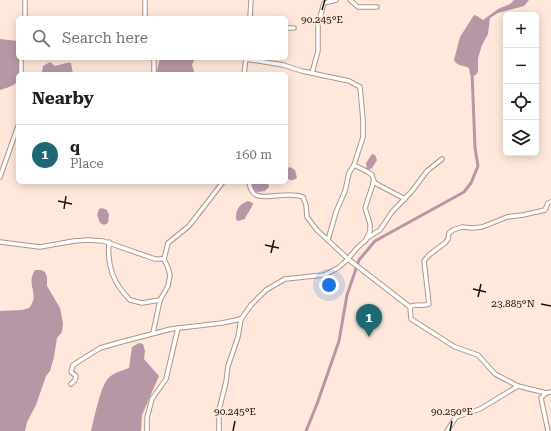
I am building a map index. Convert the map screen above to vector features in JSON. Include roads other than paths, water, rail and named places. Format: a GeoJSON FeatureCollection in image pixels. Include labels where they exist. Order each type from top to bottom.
{"type":"FeatureCollection","features":[{"type":"Feature","properties":{"kind":"street"},"geometry":{"type":"LineString","coordinates":[[25,0],[25,16]]}},
{"type":"Feature","properties":{"kind":"street"},"geometry":{"type":"LineString","coordinates":[[145,0],[145,16]]}},
{"type":"Feature","properties":{"kind":"street"},"geometry":{"type":"LineString","coordinates":[[250,16],[252,0]]}},
{"type":"Feature","properties":{"kind":"street"},"geometry":{"type":"LineString","coordinates":[[312,73],[318,51],[318,24],[324,2],[336,0]]}},
{"type":"Feature","properties":{"kind":"street"},"geometry":{"type":"LineString","coordinates":[[350,0],[358,7],[377,7]]}},
{"type":"Feature","properties":{"kind":"street"},"geometry":{"type":"LineString","coordinates":[[288,28],[294,28]]}},
{"type":"Feature","properties":{"kind":"street"},"geometry":{"type":"LineString","coordinates":[[21,60],[21,72]]}},
{"type":"Feature","properties":{"kind":"street"},"geometry":{"type":"LineString","coordinates":[[154,60],[154,72]]}},
{"type":"Feature","properties":{"kind":"street"},"geometry":{"type":"LineString","coordinates":[[244,72],[246,60]]}},
{"type":"Feature","properties":{"kind":"street"},"geometry":{"type":"LineString","coordinates":[[252,60],[283,65],[302,71],[349,81],[360,87],[363,137],[354,165],[349,173],[345,191],[336,212],[328,240]]}},
{"type":"Feature","properties":{"kind":"street"},"geometry":{"type":"LineString","coordinates":[[0,177],[16,132]]}},
{"type":"Feature","properties":{"kind":"street"},"geometry":{"type":"LineString","coordinates":[[219,431],[219,410],[226,382],[228,366],[238,336],[241,319],[251,305],[266,290],[285,279],[324,275],[338,268],[367,238],[380,230],[392,212],[405,199],[427,172],[442,159]]}},
{"type":"Feature","properties":{"kind":"street"},"geometry":{"type":"LineString","coordinates":[[354,165],[372,175],[373,182],[365,208],[370,224],[370,231],[367,238]]}},
{"type":"Feature","properties":{"kind":"street"},"geometry":{"type":"LineString","coordinates":[[373,182],[405,199]]}},
{"type":"Feature","properties":{"kind":"street"},"geometry":{"type":"LineString","coordinates":[[153,333],[160,300],[168,286],[170,275],[164,259],[168,242],[189,226],[221,184]]}},
{"type":"Feature","properties":{"kind":"street"},"geometry":{"type":"LineString","coordinates":[[249,184],[252,191],[259,196],[289,194],[303,197],[308,220],[348,259],[410,307],[411,319],[455,347],[478,355],[495,374],[518,386],[546,393],[551,392]]}},
{"type":"Feature","properties":{"kind":"street"},"geometry":{"type":"LineString","coordinates":[[410,307],[415,305],[426,306],[429,304],[424,261],[429,255],[445,244],[448,240],[449,233],[453,230],[462,226],[472,228],[482,227],[507,218],[545,210],[548,203],[551,202]]}},
{"type":"Feature","properties":{"kind":"street"},"geometry":{"type":"LineString","coordinates":[[0,242],[40,247],[88,240],[109,242],[155,259],[164,259]]}},
{"type":"Feature","properties":{"kind":"street"},"geometry":{"type":"LineString","coordinates":[[109,242],[108,254],[110,266],[116,284],[126,296],[130,300],[138,302],[160,300]]}},
{"type":"Feature","properties":{"kind":"street"},"geometry":{"type":"LineString","coordinates":[[71,384],[75,380],[76,376],[71,372],[73,365],[100,348],[153,333],[241,319]]}},
{"type":"Feature","properties":{"kind":"street"},"geometry":{"type":"LineString","coordinates":[[147,431],[147,418],[152,399],[166,379],[178,328]]}},
{"type":"Feature","properties":{"kind":"street"},"geometry":{"type":"LineString","coordinates":[[448,431],[456,417],[480,409],[518,386]]}},
{"type":"Feature","properties":{"kind":"street"},"geometry":{"type":"LineString","coordinates":[[546,393],[541,398],[548,431]]}},
{"type":"Feature","properties":{"kind":"waterway"},"geometry":{"type":"LineString","coordinates":[[306,431],[339,341],[347,295],[359,260],[375,241],[464,192],[471,183],[478,166],[475,148],[472,72]]}},
{"type":"Feature","properties":{"kind":"place","name":"q"},"geometry":{"type":"Point","coordinates":[369,337]}}]}
